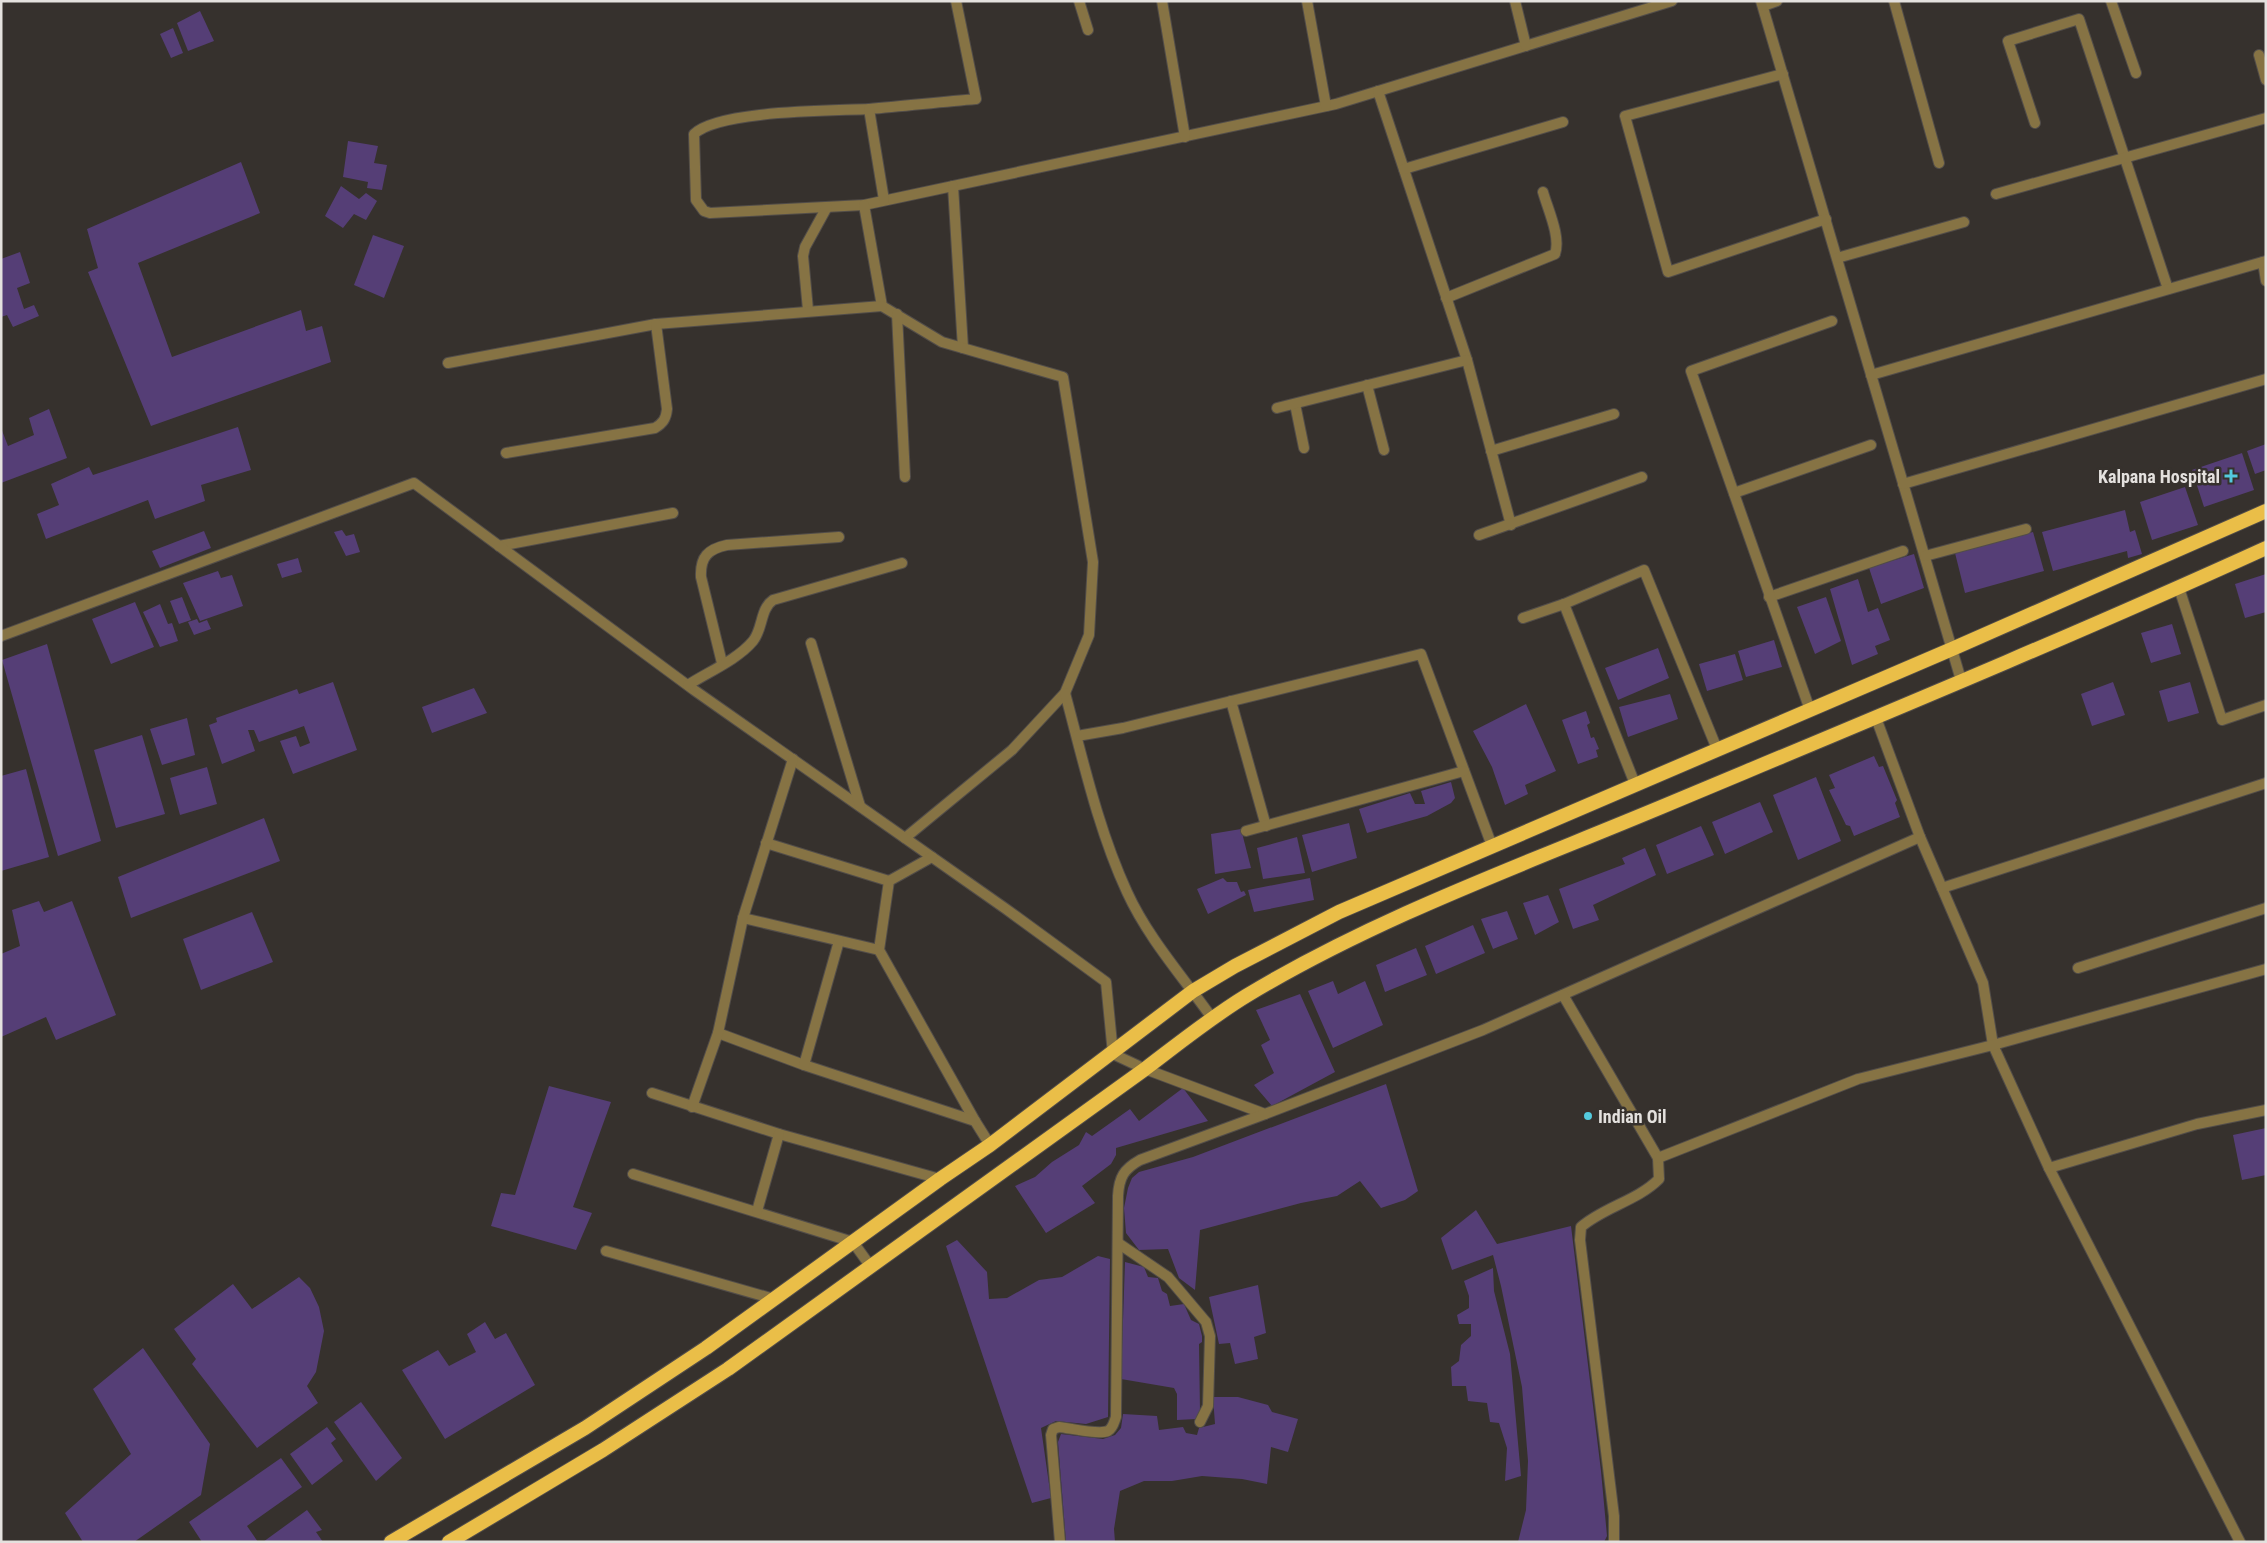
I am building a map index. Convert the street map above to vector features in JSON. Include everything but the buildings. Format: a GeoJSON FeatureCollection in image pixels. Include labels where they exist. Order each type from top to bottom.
{"type":"FeatureCollection","features":[{"type":"Feature","properties":{"kind":"highway"},"geometry":{"type":"LineString","coordinates":[[391,1542],[585,1428],[706,1348],[990,1145],[1113,1054],[1193,991],[1235,966],[1338,912],[1717,748],[1952,649],[2266,510]]}},
{"type":"Feature","properties":{"kind":"highway"},"geometry":{"type":"LineString","coordinates":[[449,1542],[603,1450],[720,1374],[1145,1069],[1212,1018],[1249,994],[1350,940],[1435,902],[1876,718],[2179,588],[2266,548]]}},
{"type":"Feature","properties":{"kind":"street"},"geometry":{"type":"LineString","coordinates":[[956,1],[976,99],[869,109],[769,114],[710,124],[694,134],[696,200],[704,211],[710,214],[864,205],[1326,106],[1672,1]]}},
{"type":"Feature","properties":{"kind":"street"},"geometry":{"type":"LineString","coordinates":[[1079,1],[1088,30]]}},
{"type":"Feature","properties":{"kind":"street"},"geometry":{"type":"LineString","coordinates":[[1162,1],[1185,136]]}},
{"type":"Feature","properties":{"kind":"street"},"geometry":{"type":"LineString","coordinates":[[1307,1],[1326,106]]}},
{"type":"Feature","properties":{"kind":"street"},"geometry":{"type":"LineString","coordinates":[[1515,1],[1526,46]]}},
{"type":"Feature","properties":{"kind":"street"},"geometry":{"type":"LineString","coordinates":[[1777,1],[1762,3],[1961,680]]}},
{"type":"Feature","properties":{"kind":"street"},"geometry":{"type":"LineString","coordinates":[[1894,1],[1939,163]]}},
{"type":"Feature","properties":{"kind":"street"},"geometry":{"type":"LineString","coordinates":[[2111,1],[2136,73]]}},
{"type":"Feature","properties":{"kind":"street"},"geometry":{"type":"LineString","coordinates":[[2035,123],[2008,41],[2079,19],[2168,289]]}},
{"type":"Feature","properties":{"kind":"street"},"geometry":{"type":"LineString","coordinates":[[2259,55],[2266,80]]}},
{"type":"Feature","properties":{"kind":"street"},"geometry":{"type":"LineString","coordinates":[[1783,74],[1625,116],[1668,272],[1826,219]]}},
{"type":"Feature","properties":{"kind":"street"},"geometry":{"type":"LineString","coordinates":[[1378,91],[1467,360],[1511,524]]}},
{"type":"Feature","properties":{"kind":"street"},"geometry":{"type":"LineString","coordinates":[[869,109],[884,200]]}},
{"type":"Feature","properties":{"kind":"street"},"geometry":{"type":"LineString","coordinates":[[1996,194],[2266,118]]}},
{"type":"Feature","properties":{"kind":"street"},"geometry":{"type":"LineString","coordinates":[[1404,169],[1564,122]]}},
{"type":"Feature","properties":{"kind":"street"},"geometry":{"type":"LineString","coordinates":[[953,186],[963,348]]}},
{"type":"Feature","properties":{"kind":"street"},"geometry":{"type":"LineString","coordinates":[[1446,298],[1555,254],[1557,248],[1556,238],[1544,192]]}},
{"type":"Feature","properties":{"kind":"street"},"geometry":{"type":"LineString","coordinates":[[864,205],[882,306]]}},
{"type":"Feature","properties":{"kind":"street"},"geometry":{"type":"LineString","coordinates":[[808,310],[803,256],[805,247],[827,207]]}},
{"type":"Feature","properties":{"kind":"street"},"geometry":{"type":"LineString","coordinates":[[1837,258],[1964,222]]}},
{"type":"Feature","properties":{"kind":"street"},"geometry":{"type":"LineString","coordinates":[[1871,375],[2264,261],[2266,282]]}},
{"type":"Feature","properties":{"kind":"street"},"geometry":{"type":"LineString","coordinates":[[448,364],[656,324],[808,310],[882,306],[942,342],[1063,378],[1093,562],[1089,635],[1065,693],[1012,750],[905,838]]}},
{"type":"Feature","properties":{"kind":"street"},"geometry":{"type":"LineString","coordinates":[[897,314],[905,477]]}},
{"type":"Feature","properties":{"kind":"street"},"geometry":{"type":"LineString","coordinates":[[1810,710],[1691,371],[1832,321]]}},
{"type":"Feature","properties":{"kind":"street"},"geometry":{"type":"LineString","coordinates":[[506,453],[655,428],[661,425],[666,418],[667,409],[656,324]]}},
{"type":"Feature","properties":{"kind":"street"},"geometry":{"type":"LineString","coordinates":[[1277,408],[1467,360]]}},
{"type":"Feature","properties":{"kind":"street"},"geometry":{"type":"LineString","coordinates":[[1904,484],[2266,379]]}},
{"type":"Feature","properties":{"kind":"street"},"geometry":{"type":"LineString","coordinates":[[1367,385],[1384,450]]}},
{"type":"Feature","properties":{"kind":"street"},"geometry":{"type":"LineString","coordinates":[[1295,404],[1304,448]]}},
{"type":"Feature","properties":{"kind":"street"},"geometry":{"type":"LineString","coordinates":[[1491,451],[1614,414]]}},
{"type":"Feature","properties":{"kind":"street"},"geometry":{"type":"LineString","coordinates":[[1734,493],[1871,444]]}},
{"type":"Feature","properties":{"kind":"street"},"geometry":{"type":"LineString","coordinates":[[1478,535],[1642,477]]}},
{"type":"Feature","properties":{"kind":"street"},"geometry":{"type":"LineString","coordinates":[[1,636],[414,483],[688,685],[1106,982],[1113,1054],[1145,1069],[1265,1114]]}},
{"type":"Feature","properties":{"kind":"street"},"geometry":{"type":"LineString","coordinates":[[499,546],[673,513]]}},
{"type":"Feature","properties":{"kind":"street"},"geometry":{"type":"LineString","coordinates":[[1925,556],[2026,529]]}},
{"type":"Feature","properties":{"kind":"street"},"geometry":{"type":"LineString","coordinates":[[722,663],[701,577],[700,565],[705,554],[715,548],[727,545],[839,536]]}},
{"type":"Feature","properties":{"kind":"street"},"geometry":{"type":"LineString","coordinates":[[1769,597],[1903,551]]}},
{"type":"Feature","properties":{"kind":"street"},"geometry":{"type":"LineString","coordinates":[[688,685],[747,648],[755,639],[767,604],[773,600],[902,563]]}},
{"type":"Feature","properties":{"kind":"street"},"geometry":{"type":"LineString","coordinates":[[1523,618],[1564,604],[1644,570],[1717,748]]}},
{"type":"Feature","properties":{"kind":"street"},"geometry":{"type":"LineString","coordinates":[[2179,588],[2222,720],[2266,705]]}},
{"type":"Feature","properties":{"kind":"street"},"geometry":{"type":"LineString","coordinates":[[1564,604],[1635,784]]}},
{"type":"Feature","properties":{"kind":"street"},"geometry":{"type":"LineString","coordinates":[[811,643],[860,806]]}},
{"type":"Feature","properties":{"kind":"street"},"geometry":{"type":"LineString","coordinates":[[1077,736],[1123,728],[1421,654],[1492,846]]}},
{"type":"Feature","properties":{"kind":"street"},"geometry":{"type":"LineString","coordinates":[[1065,693],[1105,836],[1127,893],[1156,943],[1212,1018]]}},
{"type":"Feature","properties":{"kind":"street"},"geometry":{"type":"LineString","coordinates":[[1231,701],[1266,826]]}},
{"type":"Feature","properties":{"kind":"street"},"geometry":{"type":"LineString","coordinates":[[1876,718],[1920,837],[1983,983],[1993,1045],[2049,1168],[2240,1542]]}},
{"type":"Feature","properties":{"kind":"street"},"geometry":{"type":"LineString","coordinates":[[692,1107],[718,1033],[743,918],[792,759]]}},
{"type":"Feature","properties":{"kind":"street"},"geometry":{"type":"LineString","coordinates":[[1246,831],[1464,771]]}},
{"type":"Feature","properties":{"kind":"street"},"geometry":{"type":"LineString","coordinates":[[1942,888],[2266,783]]}},
{"type":"Feature","properties":{"kind":"street"},"geometry":{"type":"LineString","coordinates":[[1060,1542],[1051,1434],[1054,1429],[1059,1427],[1100,1432],[1108,1431],[1113,1427],[1116,1417],[1119,1185],[1121,1175],[1128,1167],[1483,1030],[1920,837]]}},
{"type":"Feature","properties":{"kind":"street"},"geometry":{"type":"LineString","coordinates":[[766,843],[889,881],[932,857]]}},
{"type":"Feature","properties":{"kind":"street"},"geometry":{"type":"LineString","coordinates":[[889,881],[879,950],[990,1145]]}},
{"type":"Feature","properties":{"kind":"street"},"geometry":{"type":"LineString","coordinates":[[2078,968],[2266,908]]}},
{"type":"Feature","properties":{"kind":"street"},"geometry":{"type":"LineString","coordinates":[[743,918],[879,950]]}},
{"type":"Feature","properties":{"kind":"street"},"geometry":{"type":"LineString","coordinates":[[804,1065],[840,941]]}},
{"type":"Feature","properties":{"kind":"street"},"geometry":{"type":"LineString","coordinates":[[1658,1158],[1858,1079],[1993,1045],[2266,969]]}},
{"type":"Feature","properties":{"kind":"street"},"geometry":{"type":"LineString","coordinates":[[1563,995],[1658,1158],[1659,1179],[1650,1188],[1595,1215],[1581,1227],[1580,1240],[1614,1516],[1614,1542]]}},
{"type":"Feature","properties":{"kind":"street"},"geometry":{"type":"LineString","coordinates":[[718,1033],[804,1065],[976,1121]]}},
{"type":"Feature","properties":{"kind":"street"},"geometry":{"type":"LineString","coordinates":[[652,1093],[779,1134],[940,1179]]}},
{"type":"Feature","properties":{"kind":"street"},"geometry":{"type":"LineString","coordinates":[[2049,1168],[2196,1124],[2266,1110]]}},
{"type":"Feature","properties":{"kind":"street"},"geometry":{"type":"LineString","coordinates":[[757,1211],[779,1134]]}},
{"type":"Feature","properties":{"kind":"street"},"geometry":{"type":"LineString","coordinates":[[632,1174],[853,1242],[871,1267]]}},
{"type":"Feature","properties":{"kind":"street"},"geometry":{"type":"LineString","coordinates":[[1118,1243],[1168,1276],[1206,1322],[1210,1336],[1208,1406],[1200,1422]]}},
{"type":"Feature","properties":{"kind":"street"},"geometry":{"type":"LineString","coordinates":[[606,1251],[774,1299]]}},
{"type":"Feature","properties":{"kind":"place","name":"Kalpana Hospital"},"geometry":{"type":"Point","coordinates":[2231,476]}},
{"type":"Feature","properties":{"kind":"place","name":"Indian Oil"},"geometry":{"type":"Point","coordinates":[1588,1116]}}]}
